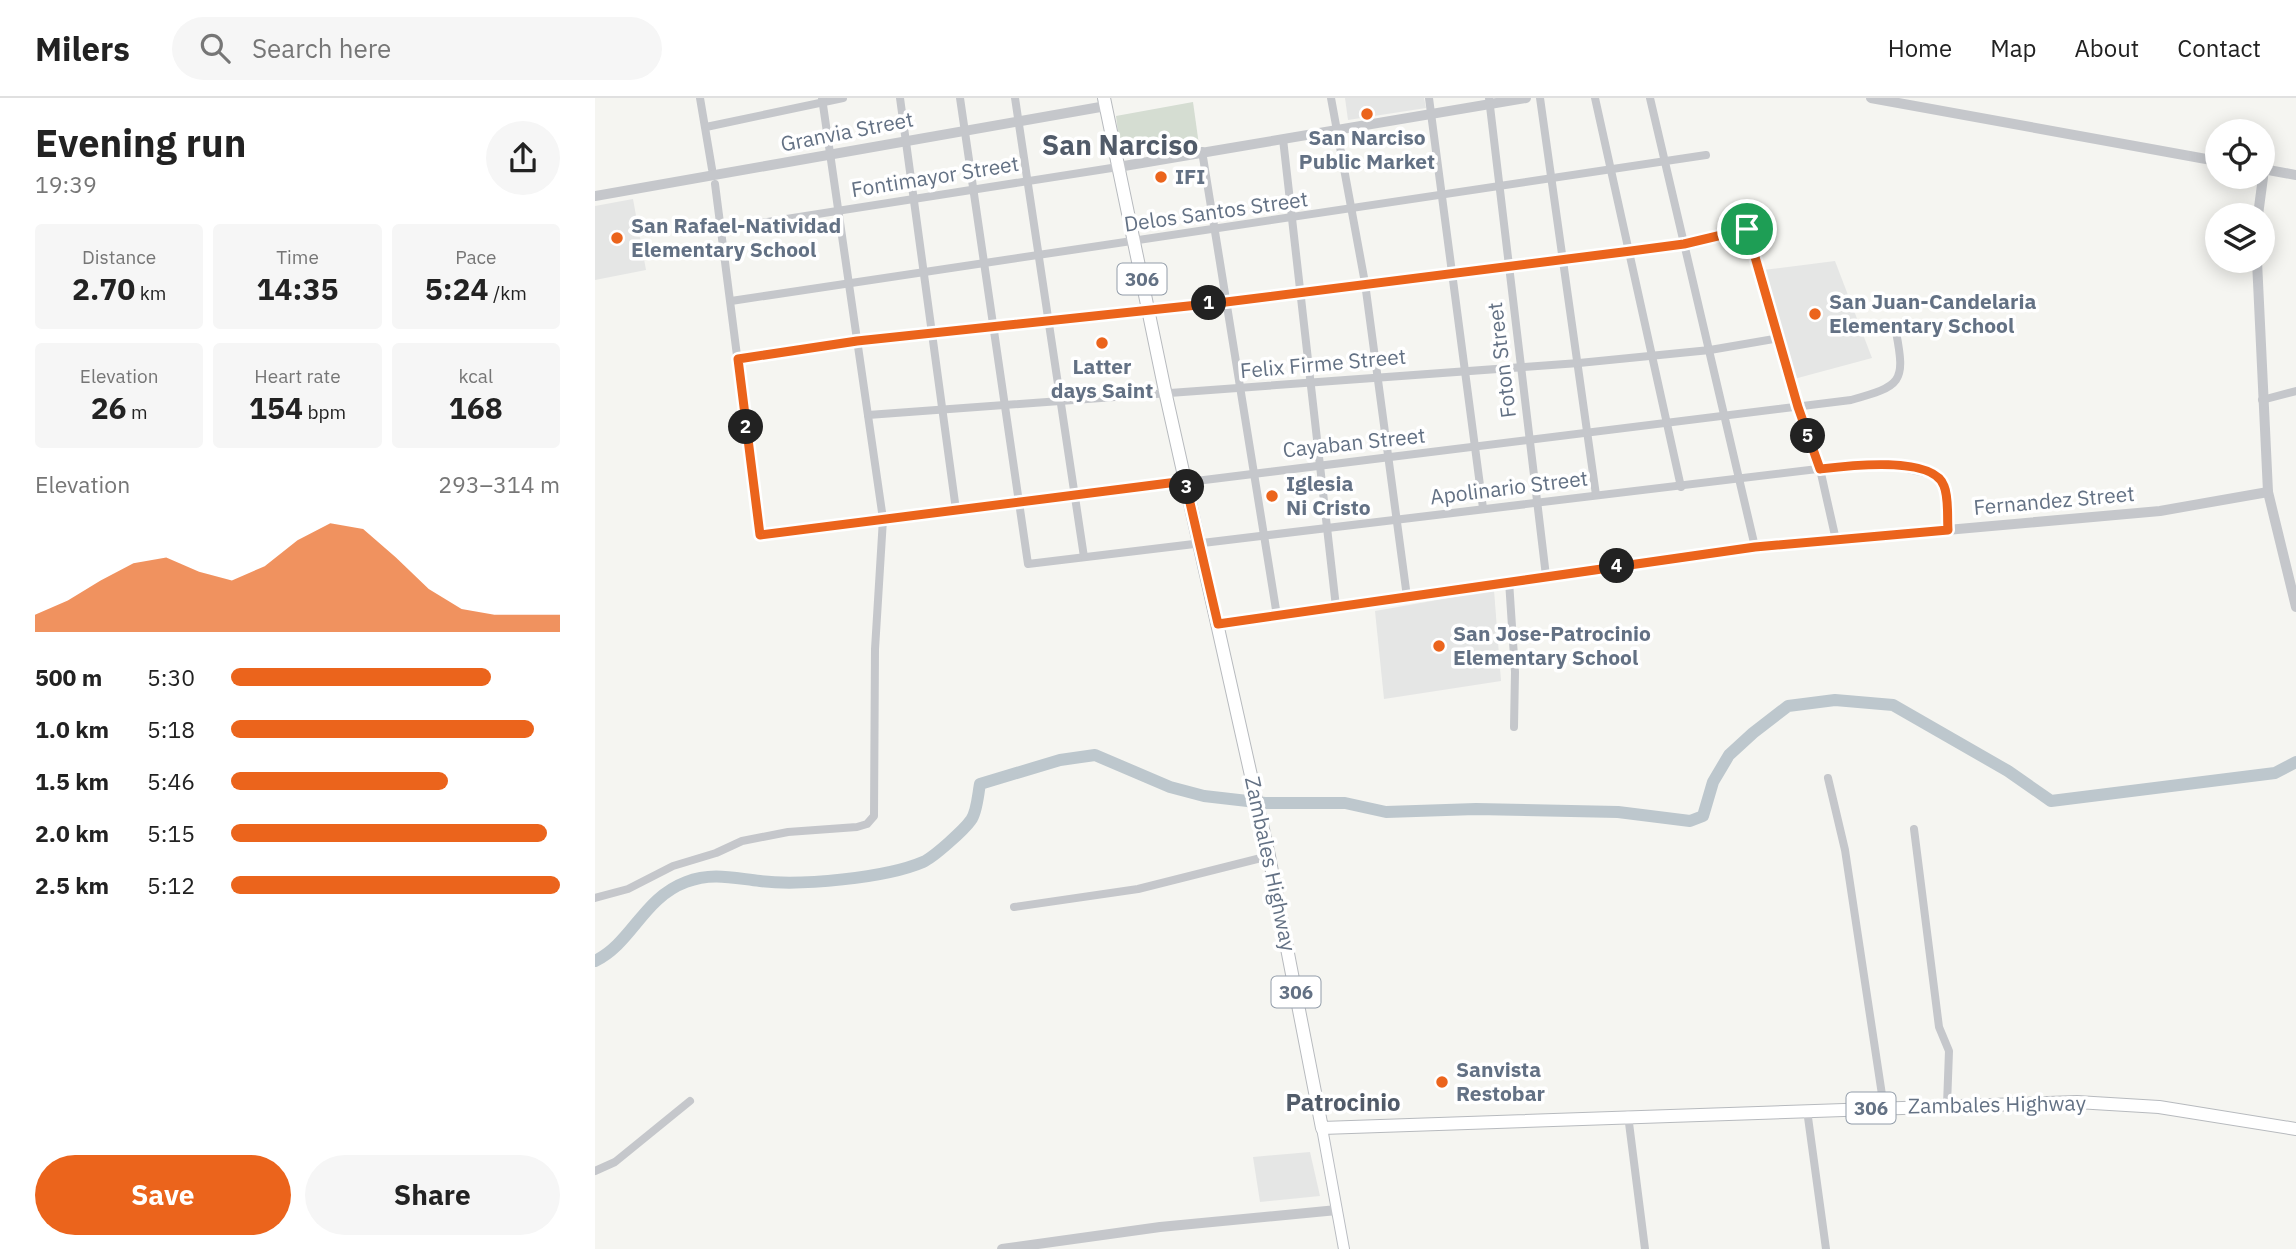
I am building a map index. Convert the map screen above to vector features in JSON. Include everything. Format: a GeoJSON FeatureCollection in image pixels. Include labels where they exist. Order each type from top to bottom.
{"type":"FeatureCollection","features":[{"type":"Feature","properties":{"kind":"main road","name":"Zambales Highway"},"geometry":{"type":"LineString","coordinates":[[1105,102],[1165,391],[1269,856],[1322,1128],[1947,1105],[2119,1104],[2159,1107],[2296,1129]]}},
{"type":"Feature","properties":{"kind":"main road"},"geometry":{"type":"LineString","coordinates":[[1322,1128],[1344,1249]]}},
{"type":"Feature","properties":{"kind":"street"},"geometry":{"type":"LineString","coordinates":[[701,98],[712,169]]}},
{"type":"Feature","properties":{"kind":"street"},"geometry":{"type":"LineString","coordinates":[[706,127],[822,100],[843,98]]}},
{"type":"Feature","properties":{"kind":"street"},"geometry":{"type":"LineString","coordinates":[[899,98],[956,510]]}},
{"type":"Feature","properties":{"kind":"street"},"geometry":{"type":"LineString","coordinates":[[960,98],[1019,502]]}},
{"type":"Feature","properties":{"kind":"street"},"geometry":{"type":"LineString","coordinates":[[1015,98],[1084,558]]}},
{"type":"Feature","properties":{"kind":"street"},"geometry":{"type":"LineString","coordinates":[[1331,98],[1365,283],[1399,519],[1407,597]]}},
{"type":"Feature","properties":{"kind":"street"},"geometry":{"type":"LineString","coordinates":[[1429,98],[1483,508]]}},
{"type":"Feature","properties":{"kind":"street","name":"Fontimayor Street"},"geometry":{"type":"LineString","coordinates":[[722,229],[1118,167],[1489,101],[1526,98]]}},
{"type":"Feature","properties":{"kind":"street"},"geometry":{"type":"LineString","coordinates":[[1539,98],[1596,495]]}},
{"type":"Feature","properties":{"kind":"street"},"geometry":{"type":"LineString","coordinates":[[1595,98],[1681,486]]}},
{"type":"Feature","properties":{"kind":"street"},"geometry":{"type":"LineString","coordinates":[[1650,98],[1710,349],[1737,481],[1755,547]]}},
{"type":"Feature","properties":{"kind":"street"},"geometry":{"type":"LineString","coordinates":[[1871,98],[2205,159]]}},
{"type":"Feature","properties":{"kind":"street"},"geometry":{"type":"LineString","coordinates":[[595,898],[628,889],[673,866],[716,853],[742,841],[788,832],[857,827],[867,824],[874,816],[875,649],[883,519],[822,100]]}},
{"type":"Feature","properties":{"kind":"street","name":"Foton Street"},"geometry":{"type":"LineString","coordinates":[[1489,101],[1546,576]]}},
{"type":"Feature","properties":{"kind":"street","name":"Granvia Street"},"geometry":{"type":"LineString","coordinates":[[595,196],[831,155],[1105,102]]}},
{"type":"Feature","properties":{"kind":"street"},"geometry":{"type":"LineString","coordinates":[[1283,139],[1336,607]]}},
{"type":"Feature","properties":{"kind":"street"},"geometry":{"type":"LineString","coordinates":[[1202,151],[1277,616]]}},
{"type":"Feature","properties":{"kind":"street","name":"Delos Santos Street"},"geometry":{"type":"LineString","coordinates":[[731,301],[1293,219],[1706,155]]}},
{"type":"Feature","properties":{"kind":"street"},"geometry":{"type":"LineString","coordinates":[[2275,171],[2296,176]]}},
{"type":"Feature","properties":{"kind":"street"},"geometry":{"type":"LineString","coordinates":[[715,184],[738,359],[857,341],[1148,308],[1226,302],[1631,251],[1684,244],[1747,229],[1798,407],[1820,469],[1836,540]]}},
{"type":"Feature","properties":{"kind":"street"},"geometry":{"type":"LineString","coordinates":[[2257,273],[2268,492],[2296,607]]}},
{"type":"Feature","properties":{"kind":"street","name":"Cayaban Street"},"geometry":{"type":"LineString","coordinates":[[738,359],[760,535],[1724,414],[1798,407],[1870,395],[1898,379],[1903,368],[1896,332]]}},
{"type":"Feature","properties":{"kind":"street","name":"Felix Firme Street"},"geometry":{"type":"LineString","coordinates":[[868,415],[1061,402],[1165,391],[1240,389],[1579,363],[1654,356],[1780,338]]}},
{"type":"Feature","properties":{"kind":"street"},"geometry":{"type":"LineString","coordinates":[[2262,400],[2296,391]]}},
{"type":"Feature","properties":{"kind":"street","name":"Apolinario Street"},"geometry":{"type":"LineString","coordinates":[[1019,502],[1028,564],[1483,508],[1737,481],[1876,462],[1935,475],[1944,485],[1948,530]]}},
{"type":"Feature","properties":{"kind":"street","name":"Fernandez Street"},"geometry":{"type":"LineString","coordinates":[[1218,624],[1755,547],[2160,511],[2268,492]]}},
{"type":"Feature","properties":{"kind":"street"},"geometry":{"type":"LineString","coordinates":[[1509,581],[1515,672],[1514,727]]}},
{"type":"Feature","properties":{"kind":"street"},"geometry":{"type":"LineString","coordinates":[[1828,778],[1845,850],[1884,1108]]}},
{"type":"Feature","properties":{"kind":"street"},"geometry":{"type":"LineString","coordinates":[[1914,829],[1939,1027],[1949,1051],[1947,1105]]}},
{"type":"Feature","properties":{"kind":"street"},"geometry":{"type":"LineString","coordinates":[[1014,907],[1138,889],[1269,856]]}},
{"type":"Feature","properties":{"kind":"street"},"geometry":{"type":"LineString","coordinates":[[595,1171],[615,1162],[690,1101]]}},
{"type":"Feature","properties":{"kind":"street"},"geometry":{"type":"LineString","coordinates":[[1807,1110],[1826,1249]]}},
{"type":"Feature","properties":{"kind":"street"},"geometry":{"type":"LineString","coordinates":[[1628,1115],[1645,1249]]}},
{"type":"Feature","properties":{"kind":"street"},"geometry":{"type":"LineString","coordinates":[[1002,1249],[1160,1227],[1337,1210]]}},
{"type":"Feature","properties":{"kind":"shaded area","name":"San Narciso Public Market"},"geometry":{"type":"Polygon","coordinates":[[[1345,98],[1424,98],[1426,108],[1348,120],[1345,98]]]}},
{"type":"Feature","properties":{"kind":"shaded area"},"geometry":{"type":"Polygon","coordinates":[[[1193,102],[1199,145],[1121,157],[1116,116],[1193,102]]]}},
{"type":"Feature","properties":{"kind":"shaded area","name":"San Rafael-Natividad Elementary School"},"geometry":{"type":"Polygon","coordinates":[[[633,199],[646,270],[595,280],[595,206],[633,199]]]}},
{"type":"Feature","properties":{"kind":"shaded area","name":"San Juan-Candelaria Elementary School"},"geometry":{"type":"Polygon","coordinates":[[[1835,261],[1872,358],[1794,379],[1763,270],[1835,261]]]}},
{"type":"Feature","properties":{"kind":"shaded area","name":"San Jose-Patrocinio Elementary School"},"geometry":{"type":"Polygon","coordinates":[[[1494,590],[1501,681],[1384,699],[1375,611],[1494,590]]]}},
{"type":"Feature","properties":{"kind":"shaded area"},"geometry":{"type":"Polygon","coordinates":[[[1310,1152],[1320,1196],[1260,1202],[1253,1157],[1310,1152]]]}},
{"type":"Feature","properties":{"kind":"waterway"},"geometry":{"type":"LineString","coordinates":[[595,961],[619,943],[659,899],[686,882],[714,876],[777,882],[819,881],[907,868],[934,855],[971,820],[980,784],[1060,760],[1095,755],[1170,787],[1204,796],[1265,803],[1345,803],[1386,812],[1476,809],[1618,812],[1690,821],[1703,816],[1713,782],[1729,755],[1753,733],[1788,706],[1835,700],[1893,705],[2008,771],[2051,801],[2275,773],[2296,762]]}},
{"type":"Feature","properties":{"kind":"place","name":"San Narciso Public Market"},"geometry":{"type":"Point","coordinates":[1367,114]}},
{"type":"Feature","properties":{"kind":"place","name":"IFI"},"geometry":{"type":"Point","coordinates":[1161,177]}},
{"type":"Feature","properties":{"kind":"place","name":"San Rafael-Natividad Elementary School"},"geometry":{"type":"Point","coordinates":[617,238]}},
{"type":"Feature","properties":{"kind":"place","name":"San Juan-Candelaria Elementary School"},"geometry":{"type":"Point","coordinates":[1815,314]}},
{"type":"Feature","properties":{"kind":"place","name":"Latter days Saint"},"geometry":{"type":"Point","coordinates":[1102,343]}},
{"type":"Feature","properties":{"kind":"place","name":"Iglesia Ni Cristo"},"geometry":{"type":"Point","coordinates":[1272,496]}},
{"type":"Feature","properties":{"kind":"place","name":"San Jose-Patrocinio Elementary School"},"geometry":{"type":"Point","coordinates":[1439,646]}},
{"type":"Feature","properties":{"kind":"place","name":"Sanvista Restobar"},"geometry":{"type":"Point","coordinates":[1442,1082]}},
{"type":"Feature","properties":{"kind":"district","name":"San Narciso"},"geometry":{"type":"Point","coordinates":[1120,145]}},
{"type":"Feature","properties":{"kind":"district","name":"Patrocinio"},"geometry":{"type":"Point","coordinates":[1343,1103]}},
{"type":"Feature","properties":{"kind":"route"},"geometry":{"type":"LineString","coordinates":[[1747,229],[1798,407],[1820,469],[1876,462],[1935,475],[1944,485],[1948,530],[1755,547],[1218,624],[1185,481],[760,535],[738,359],[857,341],[1148,308],[1226,302],[1631,251],[1684,244],[1747,229]]}}]}
